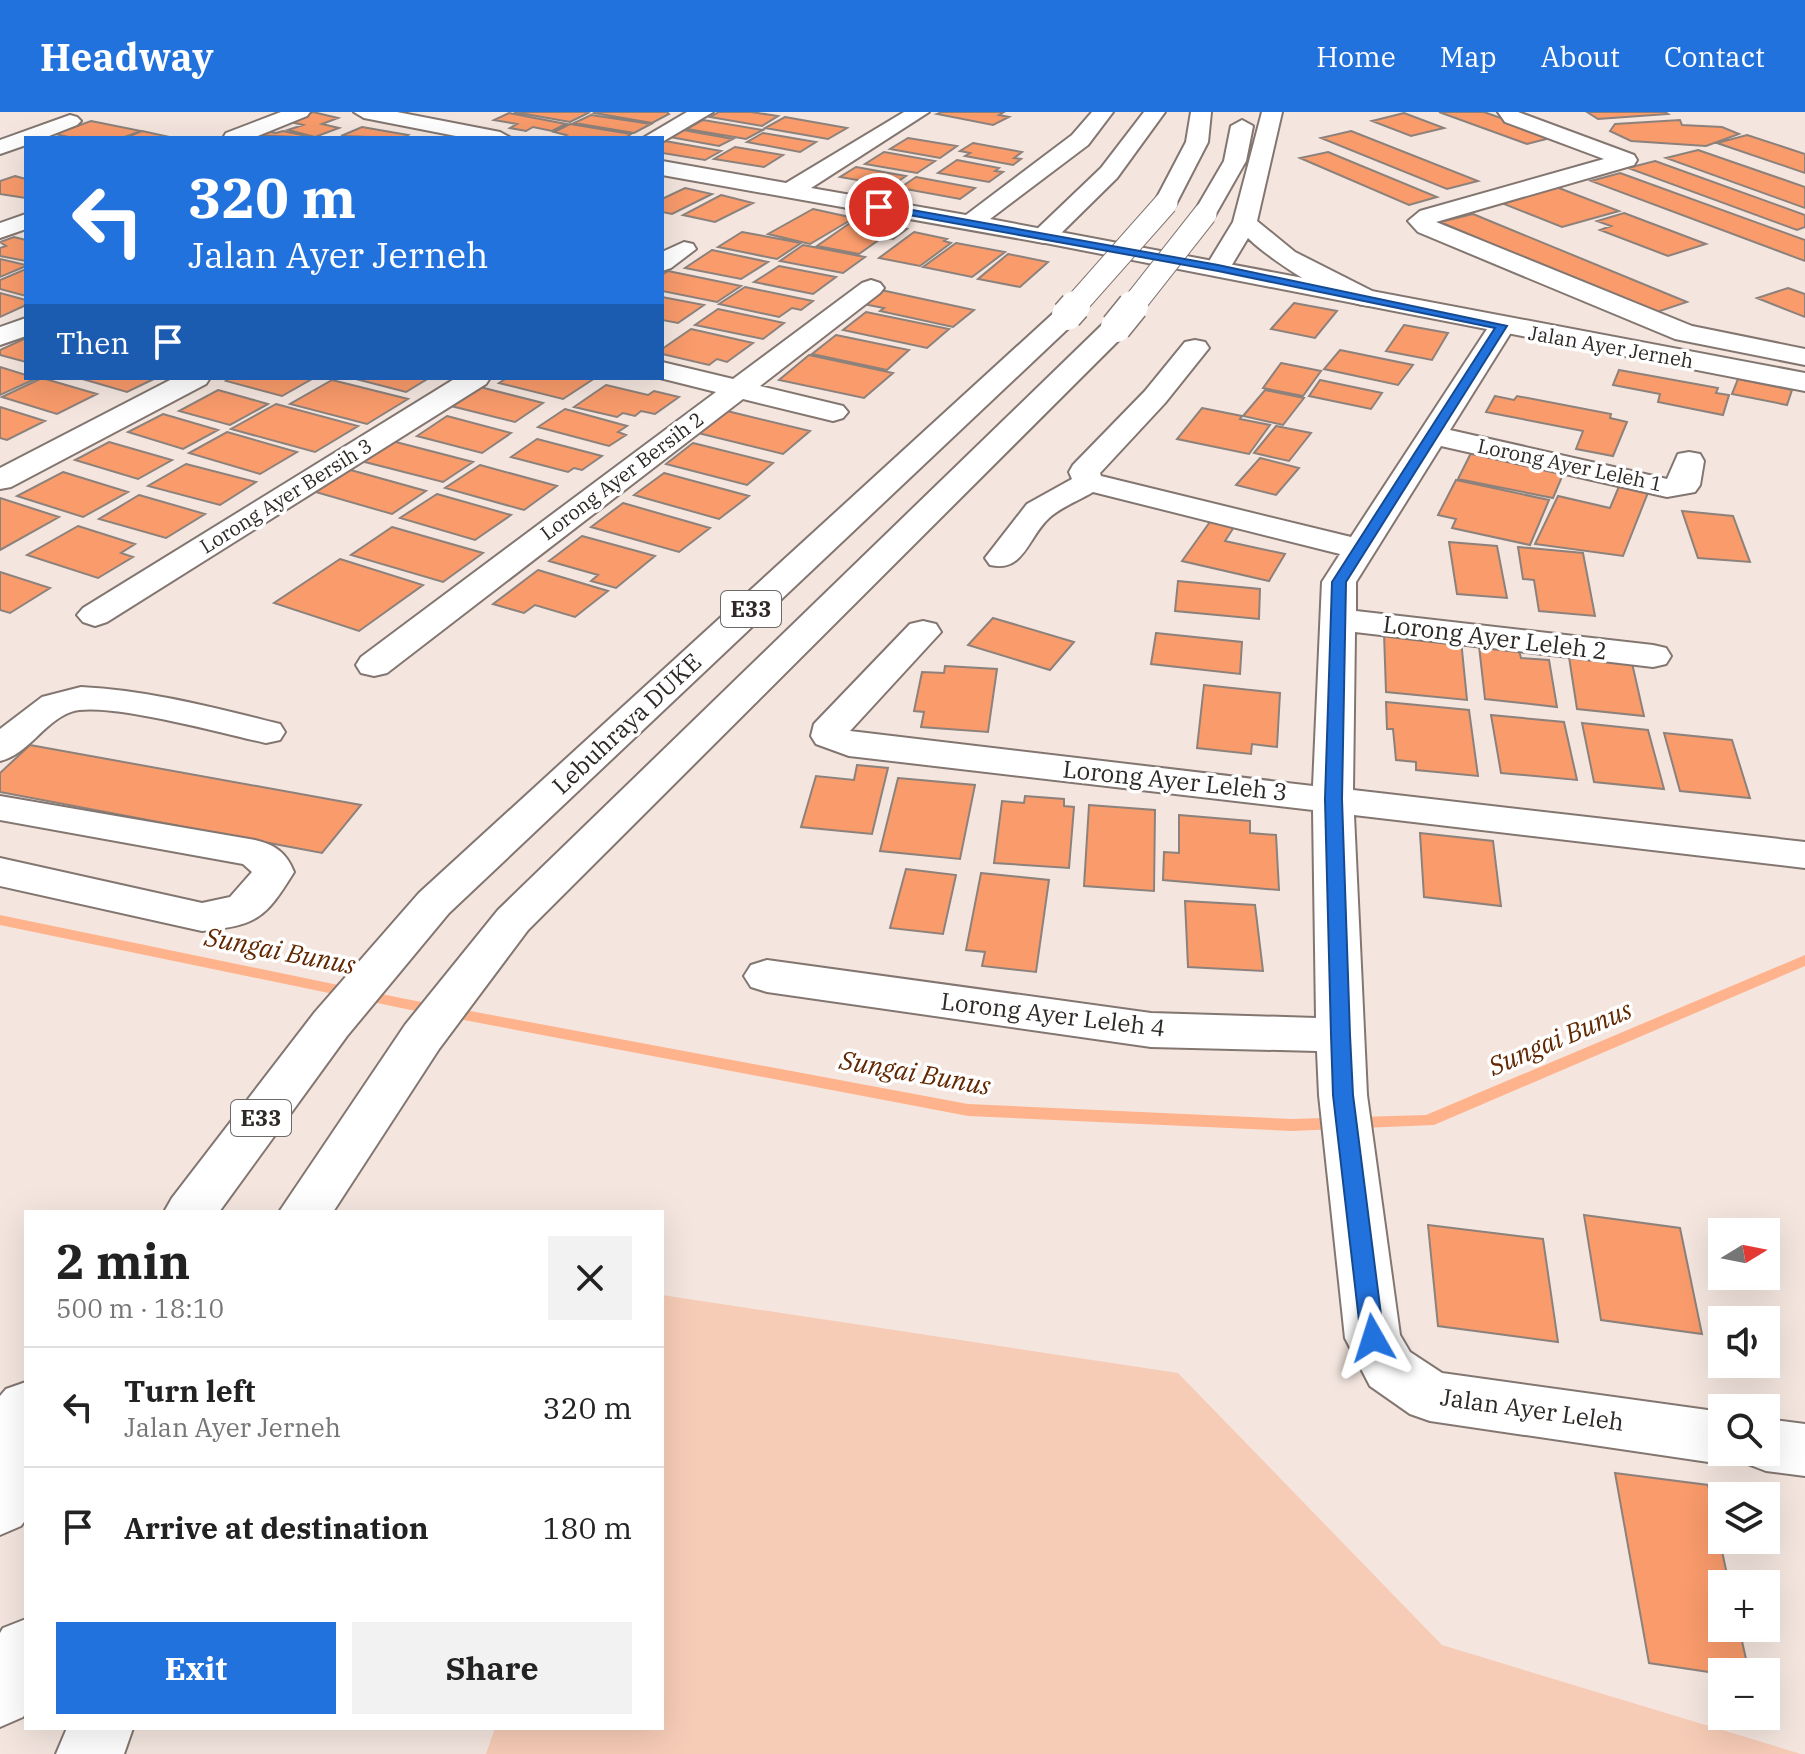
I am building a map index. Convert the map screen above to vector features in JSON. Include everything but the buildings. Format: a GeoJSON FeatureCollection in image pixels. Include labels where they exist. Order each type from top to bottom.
{"type":"FeatureCollection","features":[{"type":"Feature","properties":{"kind":"main road"},"geometry":{"type":"LineString","coordinates":[[239,136],[300,112]]}},
{"type":"Feature","properties":{"kind":"main road"},"geometry":{"type":"LineString","coordinates":[[364,112],[448,134],[474,136]]}},
{"type":"Feature","properties":{"kind":"main road"},"geometry":{"type":"LineString","coordinates":[[448,134],[496,112]]}},
{"type":"Feature","properties":{"kind":"main road"},"geometry":{"type":"LineString","coordinates":[[658,136],[703,112]]}},
{"type":"Feature","properties":{"kind":"main road"},"geometry":{"type":"LineString","coordinates":[[789,191],[919,112]]}},
{"type":"Feature","properties":{"kind":"main road"},"geometry":{"type":"LineString","coordinates":[[969,224],[1080,140],[1103,112]]}},
{"type":"Feature","properties":{"kind":"main road"},"geometry":{"type":"LineString","coordinates":[[1044,236],[1109,173],[1155,112]]}},
{"type":"Feature","properties":{"kind":"main road","name":"Lebuhraya DUKE"},"geometry":{"type":"LineString","coordinates":[[192,1210],[331,1024],[434,903],[1067,315],[1166,203],[1197,142],[1201,112]]}},
{"type":"Feature","properties":{"kind":"main road","name":"E33"},"geometry":{"type":"LineString","coordinates":[[306,1210],[422,1037],[513,920],[1116,327],[1205,214],[1235,161],[1245,112]]}},
{"type":"Feature","properties":{"kind":"main road"},"geometry":{"type":"LineString","coordinates":[[1218,268],[1245,222],[1272,112]]}},
{"type":"Feature","properties":{"kind":"main road"},"geometry":{"type":"LineString","coordinates":[[1508,112],[1512,118],[1626,160],[1428,216],[1420,221],[1427,227],[1685,333],[1784,362]]}},
{"type":"Feature","properties":{"kind":"main road"},"geometry":{"type":"LineString","coordinates":[[30,136],[70,121]]}},
{"type":"Feature","properties":{"kind":"main road"},"geometry":{"type":"LineString","coordinates":[[0,147],[24,138]]}},
{"type":"Feature","properties":{"kind":"main road","name":"Jalan Ayer Jerneh"},"geometry":{"type":"LineString","coordinates":[[664,168],[1218,268],[1502,326],[1784,362],[1805,382]]}},
{"type":"Feature","properties":{"kind":"main road"},"geometry":{"type":"LineString","coordinates":[[0,210],[24,217]]}},
{"type":"Feature","properties":{"kind":"main road"},"geometry":{"type":"LineString","coordinates":[[0,231],[24,219]]}},
{"type":"Feature","properties":{"kind":"main road"},"geometry":{"type":"LineString","coordinates":[[1245,222],[1264,243],[1284,258],[1367,299]]}},
{"type":"Feature","properties":{"kind":"main road"},"geometry":{"type":"LineString","coordinates":[[664,262],[684,249]]}},
{"type":"Feature","properties":{"kind":"main road","name":"Lorong Ayer Bersih 2"},"geometry":{"type":"LineString","coordinates":[[374,665],[871,288]]}},
{"type":"Feature","properties":{"kind":"main road","name":"Jalan Ayer Leleh"},"geometry":{"type":"LineString","coordinates":[[1502,326],[1357,548],[1339,582],[1333,799],[1340,1035],[1343,1095],[1373,1338],[1390,1369],[1430,1396],[1708,1436]]}},
{"type":"Feature","properties":{"kind":"main road"},"geometry":{"type":"LineString","coordinates":[[0,337],[24,327]]}},
{"type":"Feature","properties":{"kind":"main road"},"geometry":{"type":"LineString","coordinates":[[1089,482],[1084,472],[1155,397],[1195,348]]}},
{"type":"Feature","properties":{"kind":"main road"},"geometry":{"type":"LineString","coordinates":[[664,370],[833,412]]}},
{"type":"Feature","properties":{"kind":"main road"},"geometry":{"type":"LineString","coordinates":[[0,480],[192,380]]}},
{"type":"Feature","properties":{"kind":"main road","name":"Lorong Ayer Bersih 3"},"geometry":{"type":"LineString","coordinates":[[95,615],[473,380]]}},
{"type":"Feature","properties":{"kind":"main road","name":"Lorong Ayer Leleh 1"},"geometry":{"type":"LineString","coordinates":[[1431,435],[1667,488],[1684,485],[1689,461]]}},
{"type":"Feature","properties":{"kind":"main road"},"geometry":{"type":"LineString","coordinates":[[1002,558],[1038,511],[1089,482],[1357,548]]}},
{"type":"Feature","properties":{"kind":"main road","name":"Lorong Ayer Leleh 2"},"geometry":{"type":"LineString","coordinates":[[1337,619],[1653,656]]}},
{"type":"Feature","properties":{"kind":"main road","name":"Lorong Ayer Leleh 3"},"geometry":{"type":"LineString","coordinates":[[923,632],[833,724],[830,736],[849,744],[1805,855]]}},
{"type":"Feature","properties":{"kind":"main road"},"geometry":{"type":"LineString","coordinates":[[0,749],[43,711],[67,700],[89,698],[266,732]]}},
{"type":"Feature","properties":{"kind":"main road"},"geometry":{"type":"LineString","coordinates":[[0,808],[255,853],[269,862],[273,872],[253,904],[236,913],[202,917],[0,872]]}},
{"type":"Feature","properties":{"kind":"main road","name":"Lorong Ayer Leleh 4"},"geometry":{"type":"LineString","coordinates":[[767,976],[1151,1030],[1340,1035]]}},
{"type":"Feature","properties":{"kind":"main road"},"geometry":{"type":"LineString","coordinates":[[324,1210],[352,1145]]}},
{"type":"Feature","properties":{"kind":"main road"},"geometry":{"type":"LineString","coordinates":[[0,1437],[24,1409]]}},
{"type":"Feature","properties":{"kind":"main road"},"geometry":{"type":"LineString","coordinates":[[1780,1447],[1805,1450]]}},
{"type":"Feature","properties":{"kind":"main road"},"geometry":{"type":"LineString","coordinates":[[0,1507],[24,1468]]}},
{"type":"Feature","properties":{"kind":"main road"},"geometry":{"type":"LineString","coordinates":[[0,1694],[24,1653]]}},
{"type":"Feature","properties":{"kind":"main road"},"geometry":{"type":"LineString","coordinates":[[90,1754],[99,1730]]}},
{"type":"Feature","properties":{"kind":"shaded area"},"geometry":{"type":"Polygon","coordinates":[[[664,1295],[1178,1373],[1442,1645],[1708,1726],[1708,1730],[1722,1730],[1801,1754],[486,1754],[494,1730],[664,1730],[664,1295]]]}},
{"type":"Feature","properties":{"kind":"waterway","name":"Sungai Bunus"},"geometry":{"type":"LineString","coordinates":[[0,920],[406,1004],[968,1110],[1291,1125],[1428,1121],[1805,960]]}},
{"type":"Feature","properties":{"kind":"route"},"geometry":{"type":"LineString","coordinates":[[879,207],[1218,268],[1502,326],[1357,548],[1339,582],[1333,799],[1340,1035],[1343,1095],[1373,1338]]}}]}
